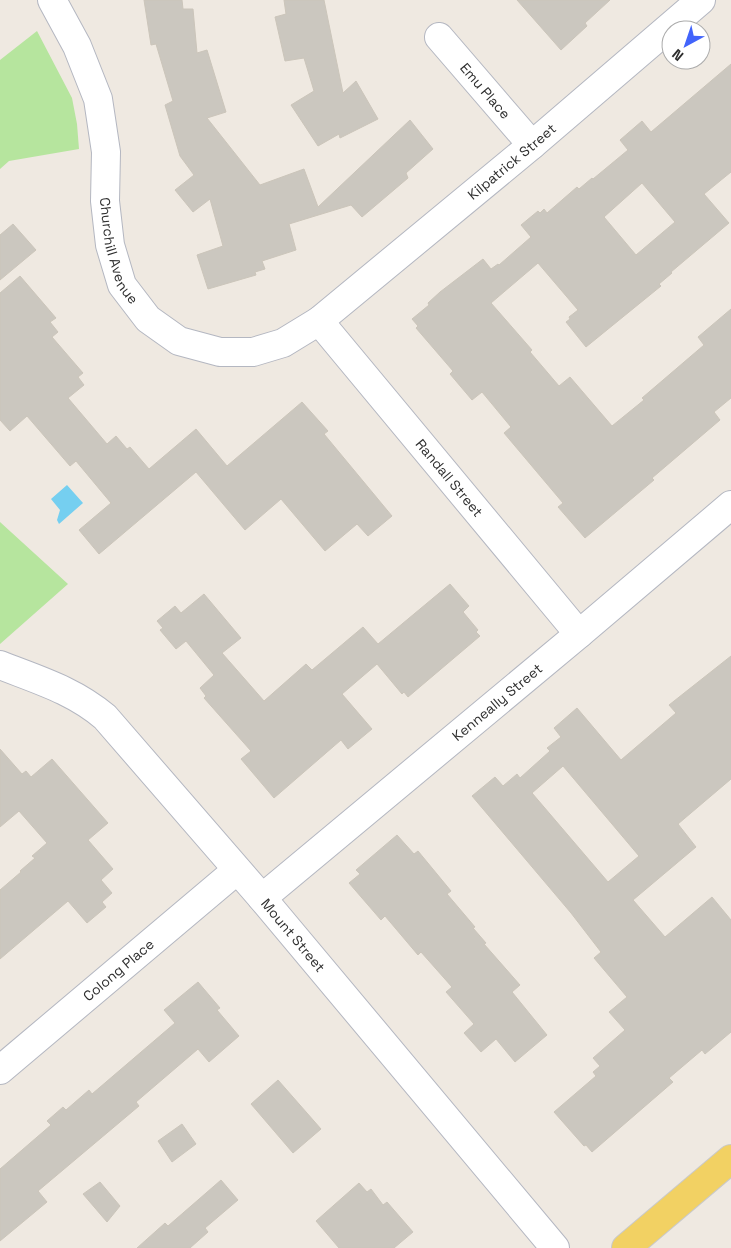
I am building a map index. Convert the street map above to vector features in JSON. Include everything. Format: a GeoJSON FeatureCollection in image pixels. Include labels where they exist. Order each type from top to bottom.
{"type":"FeatureCollection","features":[{"type":"Feature","properties":{"kind":"main road"},"geometry":{"type":"LineString","coordinates":[[626,1248],[731,1159]]}},
{"type":"Feature","properties":{"kind":"street","name":"Churchill Avenue"},"geometry":{"type":"LineString","coordinates":[[52,0],[77,46],[98,99],[106,152],[105,201],[110,245],[122,285],[148,319],[179,342],[220,352],[253,352],[282,344],[319,321]]}},
{"type":"Feature","properties":{"kind":"street","name":"Kilpatrick Street"},"geometry":{"type":"LineString","coordinates":[[319,321],[532,145],[701,0]]}},
{"type":"Feature","properties":{"kind":"street","name":"Emu Place"},"geometry":{"type":"LineString","coordinates":[[438,37],[532,145]]}},
{"type":"Feature","properties":{"kind":"street","name":"Randall Street"},"geometry":{"type":"LineString","coordinates":[[319,321],[579,634]]}},
{"type":"Feature","properties":{"kind":"street","name":"Kenneally Street"},"geometry":{"type":"LineString","coordinates":[[262,898],[731,505]]}},
{"type":"Feature","properties":{"kind":"street","name":"Mount Street"},"geometry":{"type":"LineString","coordinates":[[0,664],[61,688],[80,698],[105,716],[262,898],[555,1248]]}},
{"type":"Feature","properties":{"kind":"street","name":"Colong Place"},"geometry":{"type":"LineString","coordinates":[[0,1070],[237,870]]}},
{"type":"Feature","properties":{"kind":"green space"},"geometry":{"type":"Polygon","coordinates":[[[37,31],[72,98],[79,149],[9,161],[0,169],[0,60],[37,31]]]}},
{"type":"Feature","properties":{"kind":"green space"},"geometry":{"type":"Polygon","coordinates":[[[0,522],[68,584],[0,644],[0,522]]]}},
{"type":"Feature","properties":{"kind":"water"},"geometry":{"type":"Polygon","coordinates":[[[67,485],[83,503],[59,524],[57,520],[60,510],[51,499],[67,485]]]}},
{"type":"Feature","properties":{"kind":"building"},"geometry":{"type":"Polygon","coordinates":[[[144,0],[182,0],[183,9],[193,9],[197,53],[207,50],[226,112],[207,118],[260,185],[304,169],[318,207],[410,120],[433,149],[406,173],[408,178],[362,217],[351,205],[289,224],[296,250],[262,261],[265,269],[255,272],[256,275],[208,289],[197,255],[223,246],[210,199],[193,212],[175,190],[194,175],[180,156],[165,105],[173,101],[156,44],[151,45],[144,0]]]}},
{"type":"Feature","properties":{"kind":"building"},"geometry":{"type":"Polygon","coordinates":[[[284,0],[324,0],[343,93],[356,81],[378,119],[340,138],[339,134],[318,146],[291,105],[314,91],[304,58],[285,61],[275,17],[286,14],[284,0]]]}},
{"type":"Feature","properties":{"kind":"building"},"geometry":{"type":"Polygon","coordinates":[[[517,0],[610,0],[585,23],[587,26],[561,50],[517,0]]]}},
{"type":"Feature","properties":{"kind":"building"},"geometry":{"type":"Polygon","coordinates":[[[731,64],[731,172],[704,194],[729,223],[671,272],[659,284],[661,286],[586,347],[566,322],[578,310],[538,263],[491,303],[532,350],[530,352],[559,386],[570,377],[612,426],[644,400],[642,398],[704,345],[698,337],[731,309],[731,398],[714,412],[720,420],[652,478],[654,480],[585,538],[558,507],[563,503],[504,433],[511,427],[482,392],[472,400],[450,374],[453,371],[416,328],[418,326],[412,319],[429,305],[428,303],[440,292],[483,259],[491,269],[499,265],[531,237],[521,225],[538,211],[540,213],[544,209],[547,213],[577,187],[579,189],[593,179],[628,150],[620,140],[642,121],[651,132],[731,64]],[[642,183],[604,217],[636,255],[675,222],[642,183]]]}},
{"type":"Feature","properties":{"kind":"building"},"geometry":{"type":"Polygon","coordinates":[[[13,224],[36,250],[0,280],[0,235],[13,224]]]}},
{"type":"Feature","properties":{"kind":"building"},"geometry":{"type":"Polygon","coordinates":[[[20,276],[56,318],[50,322],[58,332],[52,337],[83,373],[78,377],[84,385],[68,398],[107,444],[116,436],[127,449],[130,447],[149,469],[196,429],[227,466],[302,402],[328,431],[324,434],[392,516],[368,536],[357,524],[325,551],[281,499],[245,530],[196,472],[99,554],[79,530],[111,503],[76,461],[70,466],[27,416],[10,431],[0,420],[0,293],[20,276]]]}},
{"type":"Feature","properties":{"kind":"building"},"geometry":{"type":"Polygon","coordinates":[[[450,584],[469,606],[463,612],[478,630],[476,632],[480,636],[408,697],[404,692],[402,694],[377,664],[342,694],[372,729],[348,749],[341,740],[274,798],[241,759],[251,751],[204,698],[206,696],[200,688],[214,675],[186,641],[176,649],[160,630],[163,628],[157,621],[175,606],[181,613],[204,594],[241,638],[222,653],[264,701],[306,664],[312,670],[363,627],[378,644],[450,584]]]}},
{"type":"Feature","properties":{"kind":"building"},"geometry":{"type":"Polygon","coordinates":[[[731,656],[731,779],[678,824],[696,847],[633,900],[665,937],[712,897],[731,920],[731,1032],[705,1054],[702,1050],[669,1078],[673,1082],[592,1152],[586,1145],[584,1146],[554,1112],[596,1076],[593,1072],[600,1066],[593,1058],[625,1030],[609,1012],[627,997],[594,958],[601,952],[571,913],[472,796],[495,777],[503,786],[517,774],[520,778],[550,751],[547,748],[561,737],[554,728],[577,708],[621,760],[676,713],[669,705],[731,656]],[[563,766],[532,793],[608,882],[639,856],[563,766]]]}},
{"type":"Feature","properties":{"kind":"building"},"geometry":{"type":"Polygon","coordinates":[[[0,749],[22,774],[26,771],[31,777],[52,759],[108,823],[88,840],[113,869],[101,880],[112,893],[102,902],[106,907],[87,923],[68,901],[0,959],[0,890],[35,858],[32,856],[47,843],[19,811],[0,827],[0,749]]]}},
{"type":"Feature","properties":{"kind":"building"},"geometry":{"type":"Polygon","coordinates":[[[397,835],[414,854],[418,851],[451,891],[447,894],[475,927],[473,928],[486,943],[484,944],[520,985],[512,992],[547,1035],[515,1062],[496,1039],[481,1052],[464,1033],[474,1024],[446,992],[452,987],[421,952],[418,955],[385,916],[381,920],[349,883],[360,874],[356,870],[397,835]]]}},
{"type":"Feature","properties":{"kind":"building"},"geometry":{"type":"Polygon","coordinates":[[[198,982],[220,1008],[217,1010],[239,1036],[209,1062],[198,1049],[136,1102],[139,1106],[38,1191],[47,1202],[0,1241],[0,1169],[51,1125],[47,1121],[63,1107],[66,1110],[89,1090],[92,1094],[175,1023],[164,1010],[198,982]]]}},
{"type":"Feature","properties":{"kind":"building"},"geometry":{"type":"Polygon","coordinates":[[[278,1080],[321,1129],[293,1153],[251,1104],[278,1080]]]}},
{"type":"Feature","properties":{"kind":"building"},"geometry":{"type":"Polygon","coordinates":[[[182,1124],[196,1144],[172,1162],[158,1141],[182,1124]]]}},
{"type":"Feature","properties":{"kind":"building"},"geometry":{"type":"Polygon","coordinates":[[[221,1180],[238,1200],[205,1228],[208,1232],[190,1248],[137,1248],[165,1223],[168,1226],[221,1180]]]}},
{"type":"Feature","properties":{"kind":"building"},"geometry":{"type":"Polygon","coordinates":[[[100,1182],[120,1206],[107,1222],[83,1194],[100,1182]]]}},
{"type":"Feature","properties":{"kind":"building"},"geometry":{"type":"Polygon","coordinates":[[[359,1183],[367,1192],[371,1189],[383,1205],[387,1202],[413,1232],[394,1248],[339,1248],[316,1221],[359,1183]]]}}]}
